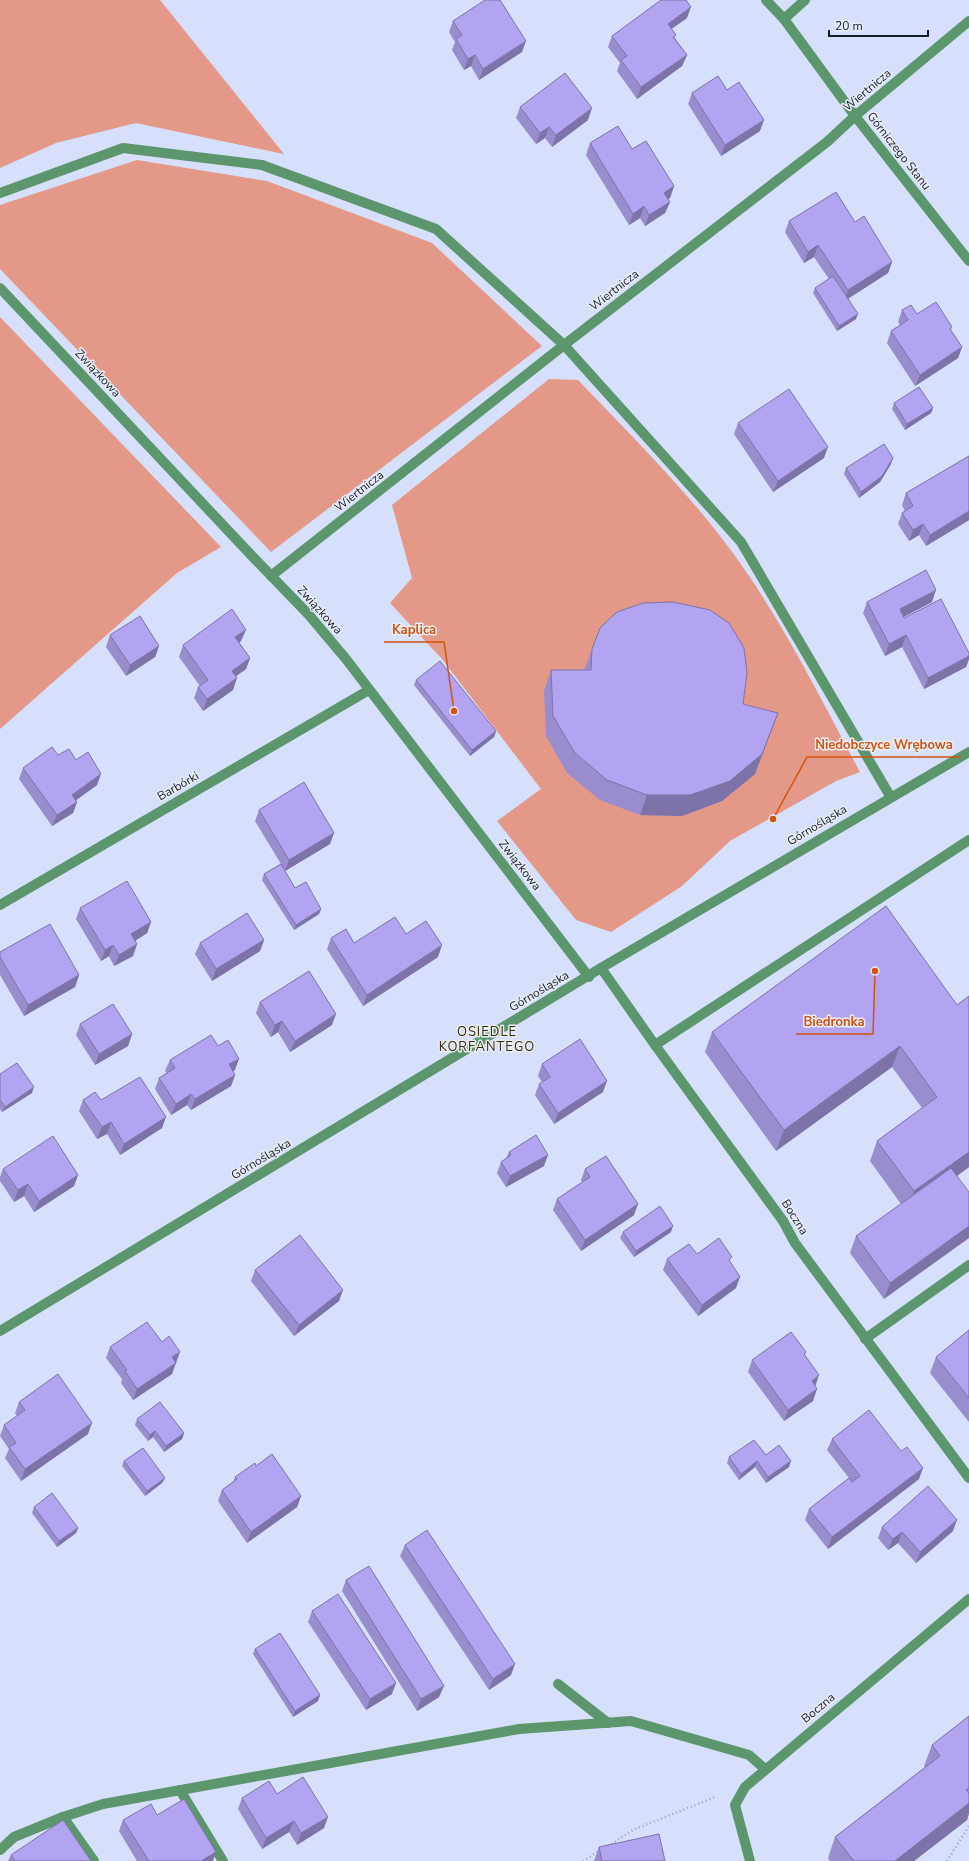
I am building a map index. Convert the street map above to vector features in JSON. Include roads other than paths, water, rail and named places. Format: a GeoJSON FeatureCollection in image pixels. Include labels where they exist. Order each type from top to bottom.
{"type":"FeatureCollection","features":[{"type":"Feature","properties":{"kind":"street","name":"Górniczego Stanu"},"geometry":{"type":"LineString","coordinates":[[766,0],[784,19],[855,116],[969,261]]}},
{"type":"Feature","properties":{"kind":"street"},"geometry":{"type":"LineString","coordinates":[[784,19],[805,0]]}},
{"type":"Feature","properties":{"kind":"street","name":"Wiertnicza"},"geometry":{"type":"LineString","coordinates":[[271,576],[564,345],[827,142],[855,116],[969,21]]}},
{"type":"Feature","properties":{"kind":"street"},"geometry":{"type":"LineString","coordinates":[[0,193],[123,148],[262,165],[436,229],[564,345],[741,542],[890,796]]}},
{"type":"Feature","properties":{"kind":"street","name":"Związkowa"},"geometry":{"type":"LineString","coordinates":[[0,288],[309,615],[370,690],[588,977]]}},
{"type":"Feature","properties":{"kind":"street","name":"Barbórki"},"geometry":{"type":"LineString","coordinates":[[0,905],[370,690]]}},
{"type":"Feature","properties":{"kind":"street","name":"Górnośląska"},"geometry":{"type":"LineString","coordinates":[[0,1331],[601,968],[890,796],[969,752]]}},
{"type":"Feature","properties":{"kind":"street"},"geometry":{"type":"LineString","coordinates":[[655,1045],[969,840]]}},
{"type":"Feature","properties":{"kind":"street","name":"Boczna"},"geometry":{"type":"LineString","coordinates":[[601,968],[783,1221],[795,1243],[969,1478]]}},
{"type":"Feature","properties":{"kind":"street"},"geometry":{"type":"LineString","coordinates":[[865,1339],[969,1265]]}},
{"type":"Feature","properties":{"kind":"street","name":"Boczna"},"geometry":{"type":"LineString","coordinates":[[750,1861],[735,1805],[745,1787],[969,1599]]}},
{"type":"Feature","properties":{"kind":"street"},"geometry":{"type":"LineString","coordinates":[[558,1684],[608,1723]]}},
{"type":"Feature","properties":{"kind":"street"},"geometry":{"type":"LineString","coordinates":[[0,1850],[14,1838],[63,1817],[103,1804],[519,1729],[631,1721],[749,1755],[765,1769]]}},
{"type":"Feature","properties":{"kind":"street"},"geometry":{"type":"LineString","coordinates":[[180,1790],[223,1861]]}},
{"type":"Feature","properties":{"kind":"street"},"geometry":{"type":"LineString","coordinates":[[63,1817],[94,1861]]}},
{"type":"Feature","properties":{"kind":"place","name":"Kaplica"},"geometry":{"type":"Point","coordinates":[454,711]}},
{"type":"Feature","properties":{"kind":"place","name":"Niedobczyce Wrębowa"},"geometry":{"type":"Point","coordinates":[773,819]}},
{"type":"Feature","properties":{"kind":"place","name":"Biedronka"},"geometry":{"type":"Point","coordinates":[875,971]}},
{"type":"Feature","properties":{"kind":"district","name":"OSIEDLE KORFANTEGO"},"geometry":{"type":"Point","coordinates":[487,1038]}}]}
